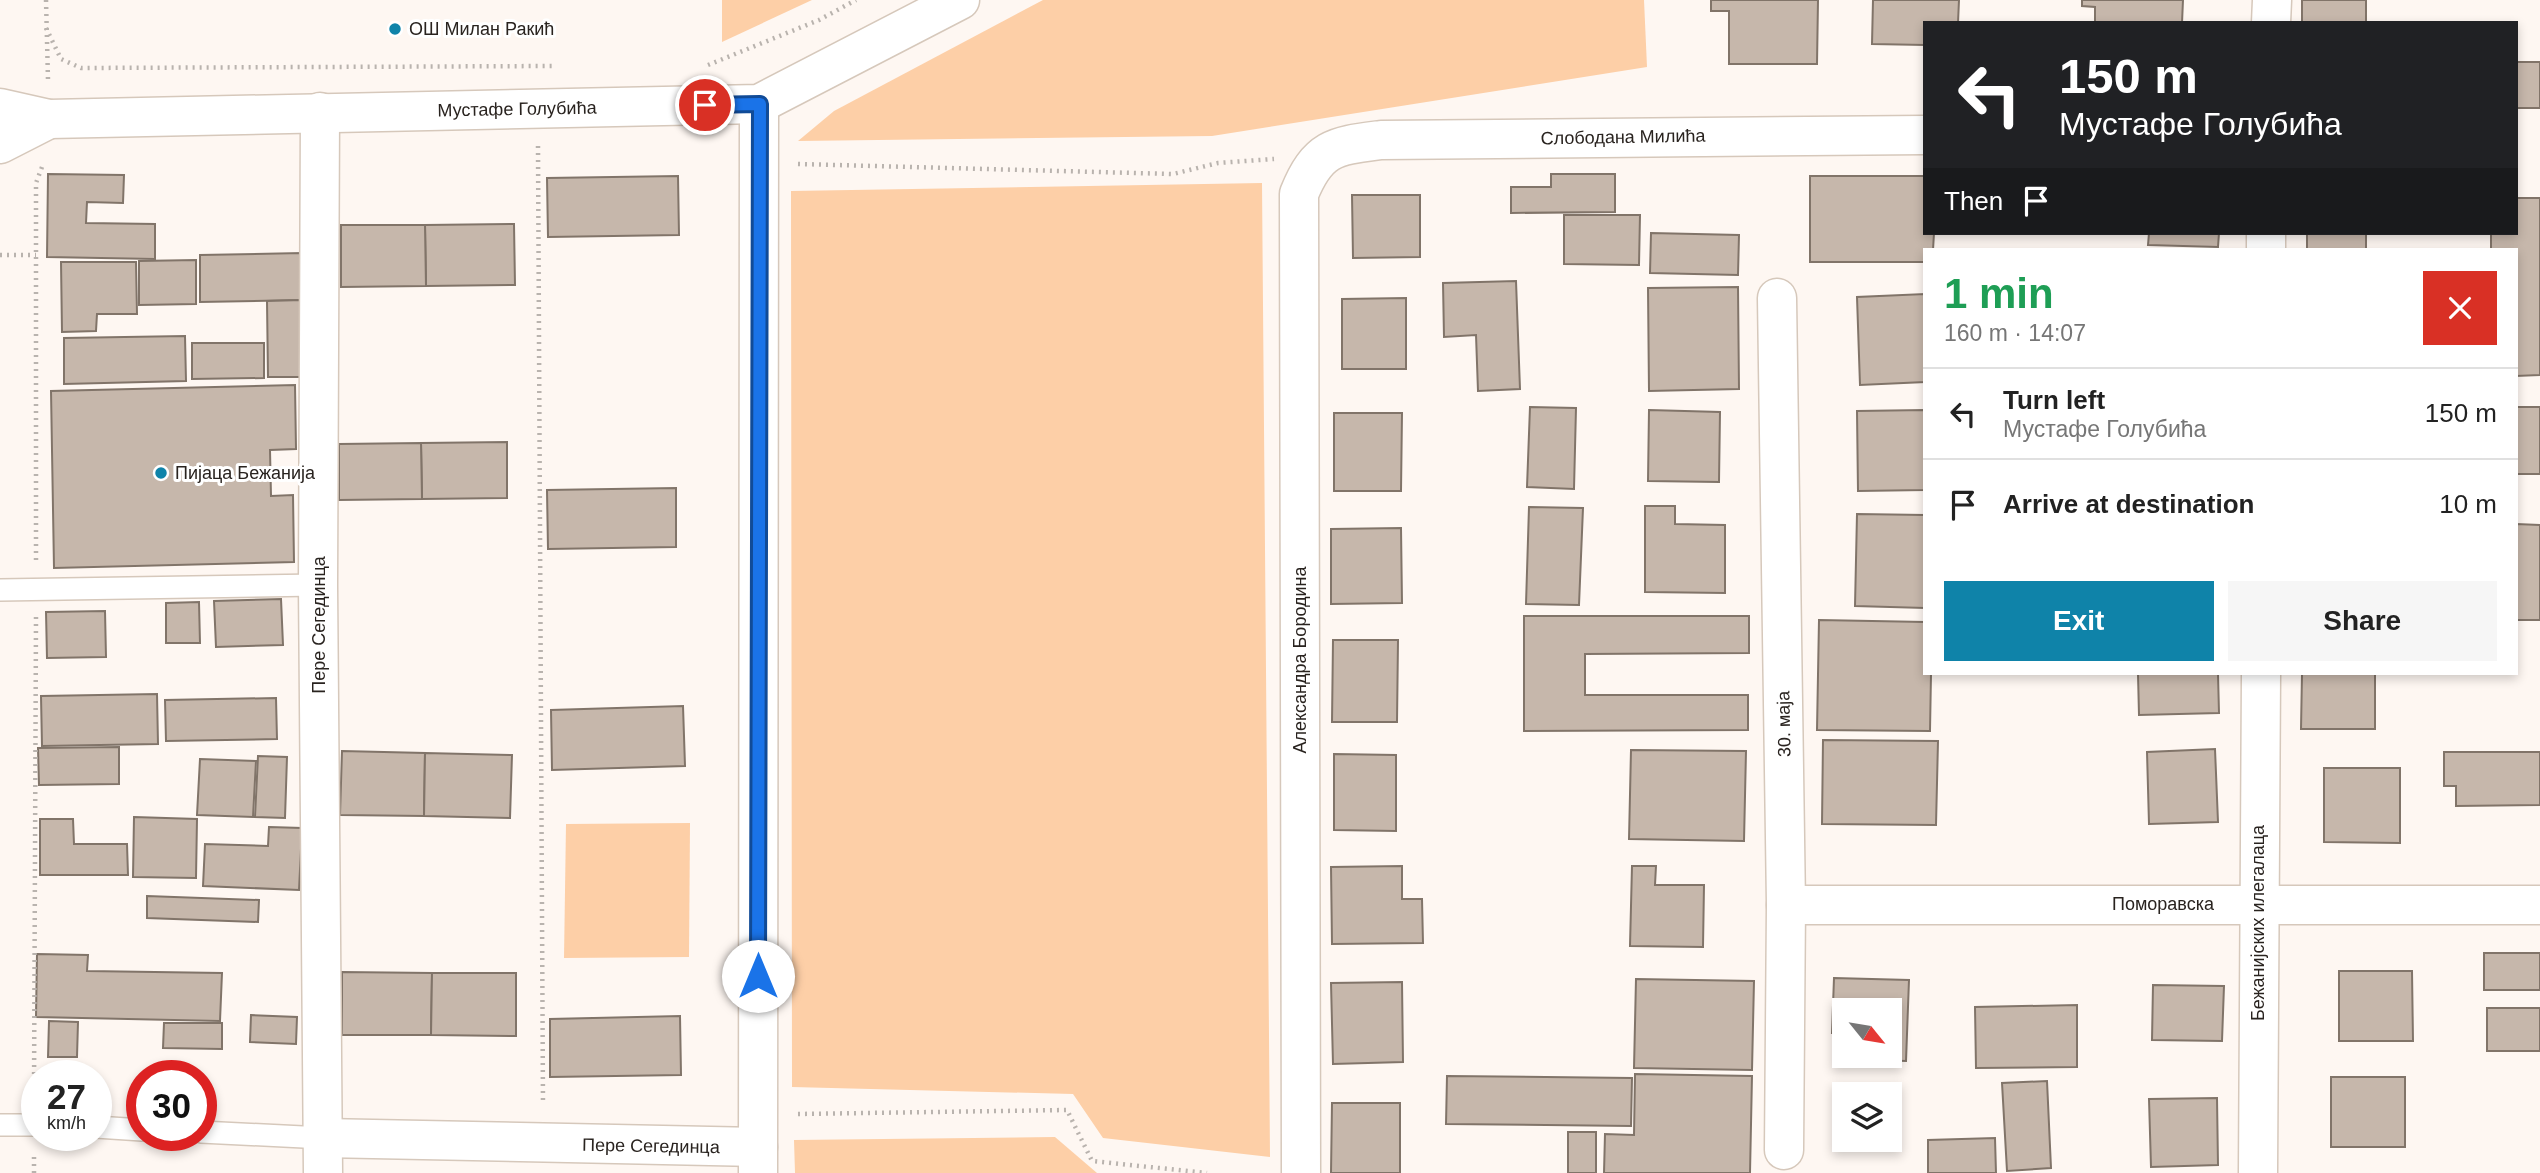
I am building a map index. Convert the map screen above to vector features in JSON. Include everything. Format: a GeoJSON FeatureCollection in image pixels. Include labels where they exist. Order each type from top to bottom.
{"type":"FeatureCollection","features":[{"type":"Feature","properties":{"kind":"street","name":"Мустафе Голубића"},"geometry":{"type":"LineString","coordinates":[[49,119],[760,104],[960,0]]}},
{"type":"Feature","properties":{"kind":"street"},"geometry":{"type":"LineString","coordinates":[[2271,21],[2272,0]]}},
{"type":"Feature","properties":{"kind":"street"},"geometry":{"type":"LineString","coordinates":[[758,1145],[760,104]]}},
{"type":"Feature","properties":{"kind":"street"},"geometry":{"type":"LineString","coordinates":[[0,108],[49,119]]}},
{"type":"Feature","properties":{"kind":"street","name":"Пере Сегединца"},"geometry":{"type":"LineString","coordinates":[[320,112],[318,585],[323,1156],[543,1144],[758,1145]]}},
{"type":"Feature","properties":{"kind":"street"},"geometry":{"type":"LineString","coordinates":[[0,144],[49,119]]}},
{"type":"Feature","properties":{"kind":"street","name":"Слободана Милића"},"geometry":{"type":"LineString","coordinates":[[1323,155],[1334,147],[1381,140],[1923,135]]}},
{"type":"Feature","properties":{"kind":"street","name":"Александра Бородина"},"geometry":{"type":"LineString","coordinates":[[1301,1173],[1299,194],[1310,170],[1323,155]]}},
{"type":"Feature","properties":{"kind":"street","name":"30. маја"},"geometry":{"type":"LineString","coordinates":[[1777,298],[1786,905],[1784,1150]]}},
{"type":"Feature","properties":{"kind":"street","name":"Бежанијских илегалаца"},"geometry":{"type":"LineString","coordinates":[[2258,1173],[2261,675]]}},
{"type":"Feature","properties":{"kind":"street","name":"Поморавска"},"geometry":{"type":"LineString","coordinates":[[1786,905],[2540,905]]}},
{"type":"Feature","properties":{"kind":"lane"},"geometry":{"type":"LineString","coordinates":[[0,590],[318,585]]}},
{"type":"Feature","properties":{"kind":"lane"},"geometry":{"type":"LineString","coordinates":[[0,1125],[21,1125]]}},
{"type":"Feature","properties":{"kind":"lane"},"geometry":{"type":"LineString","coordinates":[[217,1135],[323,1156]]}},
{"type":"Feature","properties":{"kind":"path"},"geometry":{"type":"LineString","coordinates":[[46,0],[46,29],[61,59],[81,68],[561,66]]}},
{"type":"Feature","properties":{"kind":"path"},"geometry":{"type":"LineString","coordinates":[[705,66],[820,20],[856,0]]}},
{"type":"Feature","properties":{"kind":"path"},"geometry":{"type":"LineString","coordinates":[[538,135],[543,1144]]}},
{"type":"Feature","properties":{"kind":"path"},"geometry":{"type":"LineString","coordinates":[[760,163],[1173,174],[1219,163],[1323,155]]}},
{"type":"Feature","properties":{"kind":"path"},"geometry":{"type":"LineString","coordinates":[[35,1060],[36,183],[48,159]]}},
{"type":"Feature","properties":{"kind":"path"},"geometry":{"type":"LineString","coordinates":[[0,256],[36,255]]}},
{"type":"Feature","properties":{"kind":"path"},"geometry":{"type":"LineString","coordinates":[[758,1145],[1067,1110],[1092,1161],[1207,1173]]}},
{"type":"Feature","properties":{"kind":"path"},"geometry":{"type":"LineString","coordinates":[[34,1151],[34,1173]]}},
{"type":"Feature","properties":{"kind":"shaded area"},"geometry":{"type":"Polygon","coordinates":[[[722,0],[812,0],[722,42],[722,0]]]}},
{"type":"Feature","properties":{"kind":"shaded area"},"geometry":{"type":"Polygon","coordinates":[[[1043,0],[1644,0],[1647,67],[1212,136],[798,141],[834,111],[1043,0]]]}},
{"type":"Feature","properties":{"kind":"shaded area"},"geometry":{"type":"Polygon","coordinates":[[[1262,183],[1270,1157],[1103,1138],[1073,1094],[792,1087],[791,191],[1262,183]]]}},
{"type":"Feature","properties":{"kind":"shaded area"},"geometry":{"type":"Polygon","coordinates":[[[690,823],[689,957],[564,958],[566,824],[690,823]]]}},
{"type":"Feature","properties":{"kind":"shaded area"},"geometry":{"type":"Polygon","coordinates":[[[1055,1137],[1097,1173],[795,1173],[794,1140],[1055,1137]]]}},
{"type":"Feature","properties":{"kind":"building"},"geometry":{"type":"Polygon","coordinates":[[[1711,0],[1818,0],[1817,64],[1729,64],[1729,11],[1711,11],[1711,0]]]}},
{"type":"Feature","properties":{"kind":"building"},"geometry":{"type":"Polygon","coordinates":[[[1873,0],[1959,0],[1958,21],[1923,21],[1923,45],[1872,44],[1873,0]]]}},
{"type":"Feature","properties":{"kind":"building"},"geometry":{"type":"Polygon","coordinates":[[[2082,0],[2183,0],[2182,21],[2095,21],[2095,7],[2082,6],[2082,0]]]}},
{"type":"Feature","properties":{"kind":"building"},"geometry":{"type":"Polygon","coordinates":[[[2302,0],[2366,0],[2366,21],[2302,21],[2302,0]]]}},
{"type":"Feature","properties":{"kind":"building"},"geometry":{"type":"Polygon","coordinates":[[[2518,62],[2540,62],[2540,108],[2518,108],[2518,62]]]}},
{"type":"Feature","properties":{"kind":"building"},"geometry":{"type":"Polygon","coordinates":[[[48,174],[124,175],[123,203],[87,202],[86,223],[155,224],[155,259],[47,257],[48,174]]]}},
{"type":"Feature","properties":{"kind":"building"},"geometry":{"type":"Polygon","coordinates":[[[1551,174],[1615,174],[1615,212],[1511,213],[1511,187],[1551,187],[1551,174]]]}},
{"type":"Feature","properties":{"kind":"building"},"geometry":{"type":"Polygon","coordinates":[[[678,176],[679,235],[548,237],[547,178],[678,176]]]}},
{"type":"Feature","properties":{"kind":"building"},"geometry":{"type":"Polygon","coordinates":[[[1810,176],[1923,176],[1923,235],[1934,235],[1933,248],[1923,248],[1923,262],[1810,262],[1810,176]]]}},
{"type":"Feature","properties":{"kind":"building"},"geometry":{"type":"Polygon","coordinates":[[[1352,195],[1420,195],[1420,257],[1353,258],[1352,195]]]}},
{"type":"Feature","properties":{"kind":"building"},"geometry":{"type":"Polygon","coordinates":[[[2518,198],[2540,198],[2540,375],[2518,376],[2518,248],[2491,248],[2491,235],[2518,235],[2518,198]]]}},
{"type":"Feature","properties":{"kind":"building"},"geometry":{"type":"Polygon","coordinates":[[[1564,215],[1640,215],[1639,265],[1564,264],[1564,215]]]}},
{"type":"Feature","properties":{"kind":"building"},"geometry":{"type":"Polygon","coordinates":[[[514,224],[515,285],[426,286],[425,225],[514,224]]]}},
{"type":"Feature","properties":{"kind":"building"},"geometry":{"type":"Polygon","coordinates":[[[341,225],[425,225],[426,286],[341,287],[341,225]]]}},
{"type":"Feature","properties":{"kind":"building"},"geometry":{"type":"Polygon","coordinates":[[[1651,233],[1739,235],[1738,275],[1650,273],[1651,233]]]}},
{"type":"Feature","properties":{"kind":"building"},"geometry":{"type":"Polygon","coordinates":[[[2149,235],[2219,235],[2218,247],[2148,245],[2149,235]]]}},
{"type":"Feature","properties":{"kind":"building"},"geometry":{"type":"Polygon","coordinates":[[[2307,235],[2366,235],[2366,248],[2307,248],[2307,235]]]}},
{"type":"Feature","properties":{"kind":"building"},"geometry":{"type":"Polygon","coordinates":[[[302,253],[302,300],[200,302],[200,255],[302,253]]]}},
{"type":"Feature","properties":{"kind":"building"},"geometry":{"type":"Polygon","coordinates":[[[196,260],[196,304],[139,305],[139,261],[196,260]]]}},
{"type":"Feature","properties":{"kind":"building"},"geometry":{"type":"Polygon","coordinates":[[[61,262],[136,262],[137,314],[97,314],[96,331],[62,332],[61,262]]]}},
{"type":"Feature","properties":{"kind":"building"},"geometry":{"type":"Polygon","coordinates":[[[1516,281],[1520,389],[1478,391],[1476,335],[1444,337],[1443,283],[1516,281]]]}},
{"type":"Feature","properties":{"kind":"building"},"geometry":{"type":"Polygon","coordinates":[[[1738,287],[1739,389],[1649,391],[1648,288],[1738,287]]]}},
{"type":"Feature","properties":{"kind":"building"},"geometry":{"type":"Polygon","coordinates":[[[1923,294],[1923,382],[1860,385],[1857,297],[1923,294]]]}},
{"type":"Feature","properties":{"kind":"building"},"geometry":{"type":"Polygon","coordinates":[[[1406,298],[1406,369],[1342,369],[1342,299],[1406,298]]]}},
{"type":"Feature","properties":{"kind":"building"},"geometry":{"type":"Polygon","coordinates":[[[302,300],[303,377],[268,377],[267,301],[302,300]]]}},
{"type":"Feature","properties":{"kind":"building"},"geometry":{"type":"Polygon","coordinates":[[[185,336],[186,381],[64,384],[64,338],[185,336]]]}},
{"type":"Feature","properties":{"kind":"building"},"geometry":{"type":"Polygon","coordinates":[[[192,343],[264,343],[264,378],[192,379],[192,343]]]}},
{"type":"Feature","properties":{"kind":"building","name":"Пијаца Бежанија"},"geometry":{"type":"Polygon","coordinates":[[[295,385],[296,449],[270,450],[271,496],[293,495],[294,562],[54,568],[51,391],[295,385]]]}},
{"type":"Feature","properties":{"kind":"building"},"geometry":{"type":"Polygon","coordinates":[[[1530,407],[1576,408],[1574,489],[1527,487],[1530,407]]]}},
{"type":"Feature","properties":{"kind":"building"},"geometry":{"type":"Polygon","coordinates":[[[2518,407],[2540,407],[2540,474],[2518,474],[2518,407]]]}},
{"type":"Feature","properties":{"kind":"building"},"geometry":{"type":"Polygon","coordinates":[[[1649,410],[1720,412],[1719,482],[1648,481],[1649,410]]]}},
{"type":"Feature","properties":{"kind":"building"},"geometry":{"type":"Polygon","coordinates":[[[1923,410],[1923,490],[1858,491],[1857,411],[1923,410]]]}},
{"type":"Feature","properties":{"kind":"building"},"geometry":{"type":"Polygon","coordinates":[[[1334,413],[1402,413],[1401,491],[1334,491],[1334,413]]]}},
{"type":"Feature","properties":{"kind":"building"},"geometry":{"type":"Polygon","coordinates":[[[507,442],[507,498],[422,499],[421,443],[507,442]]]}},
{"type":"Feature","properties":{"kind":"building"},"geometry":{"type":"Polygon","coordinates":[[[421,443],[422,499],[339,500],[339,444],[421,443]]]}},
{"type":"Feature","properties":{"kind":"building"},"geometry":{"type":"Polygon","coordinates":[[[676,488],[676,547],[548,549],[547,490],[676,488]]]}},
{"type":"Feature","properties":{"kind":"building"},"geometry":{"type":"Polygon","coordinates":[[[1645,506],[1675,506],[1675,524],[1725,525],[1725,593],[1645,592],[1645,506]]]}},
{"type":"Feature","properties":{"kind":"building"},"geometry":{"type":"Polygon","coordinates":[[[1529,507],[1583,508],[1579,605],[1526,604],[1529,507]]]}},
{"type":"Feature","properties":{"kind":"building"},"geometry":{"type":"Polygon","coordinates":[[[1857,514],[1923,515],[1923,608],[1855,606],[1857,514]]]}},
{"type":"Feature","properties":{"kind":"building"},"geometry":{"type":"Polygon","coordinates":[[[2518,524],[2540,525],[2540,620],[2518,620],[2518,524]]]}},
{"type":"Feature","properties":{"kind":"building"},"geometry":{"type":"Polygon","coordinates":[[[1401,528],[1402,603],[1331,604],[1331,529],[1401,528]]]}},
{"type":"Feature","properties":{"kind":"building"},"geometry":{"type":"Polygon","coordinates":[[[281,599],[283,645],[216,647],[214,601],[281,599]]]}},
{"type":"Feature","properties":{"kind":"building"},"geometry":{"type":"Polygon","coordinates":[[[199,602],[200,643],[166,643],[166,603],[199,602]]]}},
{"type":"Feature","properties":{"kind":"building"},"geometry":{"type":"Polygon","coordinates":[[[105,611],[106,657],[47,658],[46,612],[105,611]]]}},
{"type":"Feature","properties":{"kind":"building"},"geometry":{"type":"Polygon","coordinates":[[[1524,616],[1749,616],[1749,653],[1585,654],[1585,695],[1748,695],[1748,730],[1524,731],[1524,616]]]}},
{"type":"Feature","properties":{"kind":"building"},"geometry":{"type":"Polygon","coordinates":[[[1819,620],[1923,622],[1923,675],[1931,675],[1930,731],[1817,730],[1819,620]]]}},
{"type":"Feature","properties":{"kind":"building"},"geometry":{"type":"Polygon","coordinates":[[[1333,640],[1398,640],[1397,722],[1332,722],[1333,640]]]}},
{"type":"Feature","properties":{"kind":"building"},"geometry":{"type":"Polygon","coordinates":[[[2138,675],[2218,675],[2219,713],[2139,715],[2138,675]]]}},
{"type":"Feature","properties":{"kind":"building"},"geometry":{"type":"Polygon","coordinates":[[[2302,675],[2375,675],[2375,729],[2301,729],[2302,675]]]}},
{"type":"Feature","properties":{"kind":"building"},"geometry":{"type":"Polygon","coordinates":[[[157,694],[158,744],[42,746],[41,696],[157,694]]]}},
{"type":"Feature","properties":{"kind":"building"},"geometry":{"type":"Polygon","coordinates":[[[276,698],[277,739],[166,741],[165,700],[276,698]]]}},
{"type":"Feature","properties":{"kind":"building"},"geometry":{"type":"Polygon","coordinates":[[[683,706],[685,766],[552,770],[551,710],[683,706]]]}},
{"type":"Feature","properties":{"kind":"building"},"geometry":{"type":"Polygon","coordinates":[[[1823,740],[1938,741],[1936,825],[1822,824],[1823,740]]]}},
{"type":"Feature","properties":{"kind":"building"},"geometry":{"type":"Polygon","coordinates":[[[119,747],[119,784],[39,785],[38,748],[119,747]]]}},
{"type":"Feature","properties":{"kind":"building"},"geometry":{"type":"Polygon","coordinates":[[[2215,749],[2218,822],[2149,824],[2147,752],[2215,749]]]}},
{"type":"Feature","properties":{"kind":"building"},"geometry":{"type":"Polygon","coordinates":[[[1631,750],[1746,751],[1744,841],[1629,839],[1631,750]]]}},
{"type":"Feature","properties":{"kind":"building"},"geometry":{"type":"Polygon","coordinates":[[[342,751],[425,753],[424,816],[340,815],[342,751]]]}},
{"type":"Feature","properties":{"kind":"building"},"geometry":{"type":"Polygon","coordinates":[[[2444,752],[2540,752],[2540,805],[2456,806],[2456,786],[2444,786],[2444,752]]]}},
{"type":"Feature","properties":{"kind":"building"},"geometry":{"type":"Polygon","coordinates":[[[425,753],[512,755],[510,818],[424,816],[425,753]]]}},
{"type":"Feature","properties":{"kind":"building"},"geometry":{"type":"Polygon","coordinates":[[[1334,754],[1396,755],[1396,831],[1334,830],[1334,754]]]}},
{"type":"Feature","properties":{"kind":"building"},"geometry":{"type":"Polygon","coordinates":[[[258,756],[287,757],[285,818],[255,817],[258,756]]]}},
{"type":"Feature","properties":{"kind":"building"},"geometry":{"type":"Polygon","coordinates":[[[200,759],[256,761],[253,817],[197,815],[200,759]]]}},
{"type":"Feature","properties":{"kind":"building"},"geometry":{"type":"Polygon","coordinates":[[[2324,768],[2400,768],[2400,843],[2324,842],[2324,768]]]}},
{"type":"Feature","properties":{"kind":"building"},"geometry":{"type":"Polygon","coordinates":[[[134,817],[197,819],[196,878],[133,877],[134,817]]]}},
{"type":"Feature","properties":{"kind":"building"},"geometry":{"type":"Polygon","coordinates":[[[40,819],[73,819],[74,844],[127,844],[128,875],[40,875],[40,819]]]}},
{"type":"Feature","properties":{"kind":"building"},"geometry":{"type":"Polygon","coordinates":[[[269,827],[302,828],[299,890],[203,886],[205,844],[268,846],[269,827]]]}},
{"type":"Feature","properties":{"kind":"building"},"geometry":{"type":"Polygon","coordinates":[[[1402,866],[1402,899],[1422,899],[1423,943],[1332,944],[1331,867],[1402,866]]]}},
{"type":"Feature","properties":{"kind":"building"},"geometry":{"type":"Polygon","coordinates":[[[1632,866],[1656,866],[1655,885],[1704,885],[1703,947],[1630,946],[1632,866]]]}},
{"type":"Feature","properties":{"kind":"building"},"geometry":{"type":"Polygon","coordinates":[[[147,896],[259,900],[258,922],[147,918],[147,896]]]}},
{"type":"Feature","properties":{"kind":"building"},"geometry":{"type":"Polygon","coordinates":[[[2484,953],[2540,953],[2540,990],[2484,990],[2484,953]]]}},
{"type":"Feature","properties":{"kind":"building"},"geometry":{"type":"Polygon","coordinates":[[[37,954],[88,955],[87,971],[222,973],[220,1021],[36,1017],[37,954]]]}},
{"type":"Feature","properties":{"kind":"building"},"geometry":{"type":"Polygon","coordinates":[[[2339,971],[2412,971],[2413,1041],[2339,1041],[2339,971]]]}},
{"type":"Feature","properties":{"kind":"building"},"geometry":{"type":"Polygon","coordinates":[[[342,972],[432,973],[431,1035],[342,1035],[342,972]]]}},
{"type":"Feature","properties":{"kind":"building"},"geometry":{"type":"Polygon","coordinates":[[[432,973],[516,973],[516,1036],[431,1035],[432,973]]]}},
{"type":"Feature","properties":{"kind":"building"},"geometry":{"type":"Polygon","coordinates":[[[1834,978],[1909,980],[1906,1061],[1902,1061],[1902,998],[1833,998],[1834,978]]]}},
{"type":"Feature","properties":{"kind":"building"},"geometry":{"type":"Polygon","coordinates":[[[1636,979],[1754,981],[1752,1070],[1634,1068],[1636,979]]]}},
{"type":"Feature","properties":{"kind":"building"},"geometry":{"type":"Polygon","coordinates":[[[1402,982],[1403,1062],[1333,1064],[1331,983],[1402,982]]]}},
{"type":"Feature","properties":{"kind":"building"},"geometry":{"type":"Polygon","coordinates":[[[2153,985],[2224,986],[2222,1041],[2152,1040],[2153,985]]]}},
{"type":"Feature","properties":{"kind":"building"},"geometry":{"type":"Polygon","coordinates":[[[2077,1005],[2077,1067],[1976,1068],[1975,1007],[2077,1005]]]}},
{"type":"Feature","properties":{"kind":"building"},"geometry":{"type":"Polygon","coordinates":[[[2487,1008],[2540,1008],[2540,1051],[2487,1051],[2487,1008]]]}},
{"type":"Feature","properties":{"kind":"building"},"geometry":{"type":"Polygon","coordinates":[[[251,1015],[297,1017],[296,1044],[250,1042],[251,1015]]]}},
{"type":"Feature","properties":{"kind":"building"},"geometry":{"type":"Polygon","coordinates":[[[680,1016],[681,1075],[550,1077],[550,1019],[680,1016]]]}},
{"type":"Feature","properties":{"kind":"building"},"geometry":{"type":"Polygon","coordinates":[[[49,1021],[78,1022],[77,1057],[48,1057],[49,1021]]]}},
{"type":"Feature","properties":{"kind":"building"},"geometry":{"type":"Polygon","coordinates":[[[164,1023],[222,1023],[222,1049],[163,1048],[164,1023]]]}},
{"type":"Feature","properties":{"kind":"building"},"geometry":{"type":"Polygon","coordinates":[[[1635,1074],[1752,1076],[1750,1173],[1604,1173],[1605,1134],[1634,1135],[1635,1074]]]}},
{"type":"Feature","properties":{"kind":"building"},"geometry":{"type":"Polygon","coordinates":[[[1447,1076],[1632,1078],[1631,1126],[1446,1124],[1447,1076]]]}},
{"type":"Feature","properties":{"kind":"building"},"geometry":{"type":"Polygon","coordinates":[[[2331,1077],[2405,1077],[2405,1147],[2331,1147],[2331,1077]]]}},
{"type":"Feature","properties":{"kind":"building"},"geometry":{"type":"Polygon","coordinates":[[[2047,1081],[2051,1168],[2007,1171],[2002,1083],[2047,1081]]]}},
{"type":"Feature","properties":{"kind":"building"},"geometry":{"type":"Polygon","coordinates":[[[2217,1098],[2218,1165],[2151,1167],[2149,1099],[2217,1098]]]}},
{"type":"Feature","properties":{"kind":"building"},"geometry":{"type":"Polygon","coordinates":[[[1332,1103],[1400,1103],[1400,1173],[1331,1173],[1332,1103]]]}},
{"type":"Feature","properties":{"kind":"building"},"geometry":{"type":"Polygon","coordinates":[[[1568,1132],[1596,1132],[1596,1173],[1568,1173],[1568,1132]]]}},
{"type":"Feature","properties":{"kind":"building"},"geometry":{"type":"Polygon","coordinates":[[[1995,1138],[1996,1173],[1928,1173],[1928,1140],[1995,1138]]]}},
{"type":"Feature","properties":{"kind":"place","name":"ОШ Милан Ракић"},"geometry":{"type":"Point","coordinates":[395,29]}},
{"type":"Feature","properties":{"kind":"place","name":"Пијаца Бежанија"},"geometry":{"type":"Point","coordinates":[161,473]}},
{"type":"Feature","properties":{"kind":"route"},"geometry":{"type":"LineString","coordinates":[[705,105],[760,104],[758,976]]}}]}
